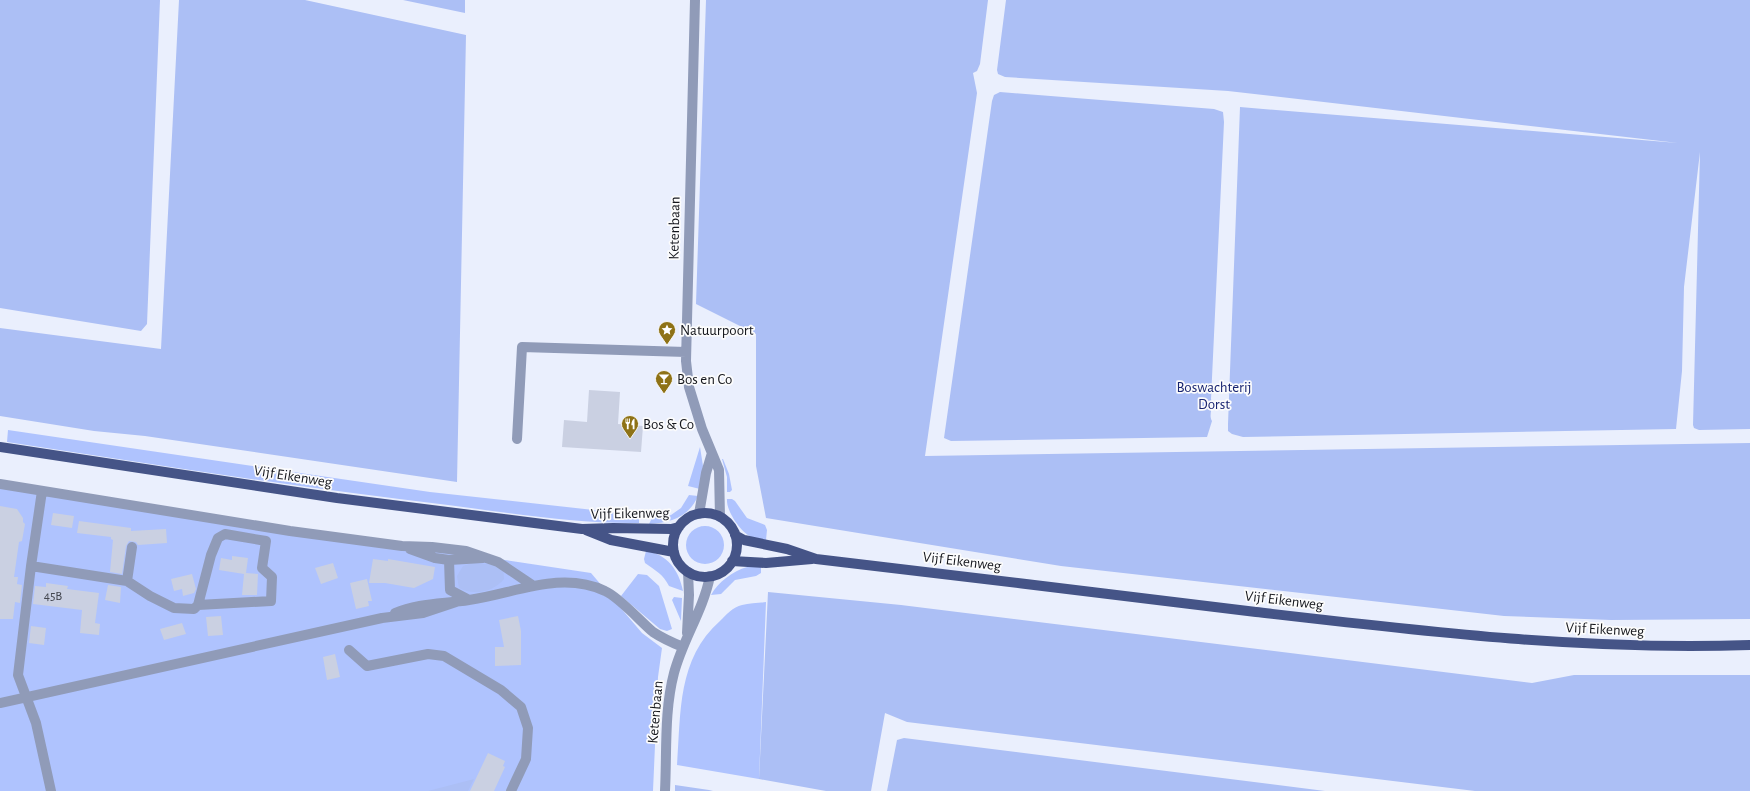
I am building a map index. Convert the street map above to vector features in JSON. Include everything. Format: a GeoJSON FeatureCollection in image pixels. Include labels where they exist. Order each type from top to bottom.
{"type":"FeatureCollection","features":[{"type":"Feature","properties":{"kind":"main road","name":"Vijf Eikenweg"},"geometry":{"type":"LineString","coordinates":[[0,447],[337,498],[582,529],[613,528],[671,530],[679,527]]}},
{"type":"Feature","properties":{"kind":"main road"},"geometry":{"type":"LineString","coordinates":[[706,513],[720,517],[730,525],[735,535],[737,548],[732,561],[723,571],[710,576],[695,575],[688,572],[679,563],[674,552],[674,539],[679,527],[691,516],[699,514],[706,513]]}},
{"type":"Feature","properties":{"kind":"main road","name":"Vijf Eikenweg"},"geometry":{"type":"LineString","coordinates":[[582,529],[611,540],[674,552]]}},
{"type":"Feature","properties":{"kind":"main road","name":"Vijf Eikenweg"},"geometry":{"type":"LineString","coordinates":[[735,535],[744,540],[787,549],[816,559]]}},
{"type":"Feature","properties":{"kind":"main road","name":"Vijf Eikenweg"},"geometry":{"type":"LineString","coordinates":[[732,561],[766,562],[816,559],[1354,624],[1500,637],[1611,645],[1701,647],[1750,645]]}},
{"type":"Feature","properties":{"kind":"street","name":"Ketenbaan"},"geometry":{"type":"LineString","coordinates":[[695,0],[686,352],[689,387],[720,479],[720,517]]}},
{"type":"Feature","properties":{"kind":"street"},"geometry":{"type":"LineString","coordinates":[[517,439],[522,347],[686,352]]}},
{"type":"Feature","properties":{"kind":"street"},"geometry":{"type":"LineString","coordinates":[[699,514],[706,473],[712,453]]}},
{"type":"Feature","properties":{"kind":"street"},"geometry":{"type":"LineString","coordinates":[[0,484],[290,531],[402,546],[432,546],[466,551],[498,562],[532,585]]}},
{"type":"Feature","properties":{"kind":"street"},"geometry":{"type":"LineString","coordinates":[[42,491],[31,566],[18,675],[36,723],[51,791]]}},
{"type":"Feature","properties":{"kind":"street"},"geometry":{"type":"LineString","coordinates":[[31,566],[127,581],[150,596],[174,608],[194,609],[198,605],[210,555],[218,538],[225,534],[266,541],[262,568],[272,577],[271,601],[198,605]]}},
{"type":"Feature","properties":{"kind":"street"},"geometry":{"type":"LineString","coordinates":[[402,546],[431,557],[449,560],[485,558]]}},
{"type":"Feature","properties":{"kind":"street"},"geometry":{"type":"LineString","coordinates":[[127,581],[132,547]]}},
{"type":"Feature","properties":{"kind":"street"},"geometry":{"type":"LineString","coordinates":[[449,560],[450,590],[470,600]]}},
{"type":"Feature","properties":{"kind":"street","name":"Ketenbaan"},"geometry":{"type":"LineString","coordinates":[[687,637],[689,591],[688,572]]}},
{"type":"Feature","properties":{"kind":"street","name":"Ketenbaan"},"geometry":{"type":"LineString","coordinates":[[665,791],[669,697],[683,648],[705,598],[710,576]]}},
{"type":"Feature","properties":{"kind":"street"},"geometry":{"type":"LineString","coordinates":[[0,703],[382,618],[404,609],[418,606],[470,600],[532,585],[566,582],[591,585],[607,592],[654,632],[683,648]]}},
{"type":"Feature","properties":{"kind":"street"},"geometry":{"type":"LineString","coordinates":[[349,650],[367,666],[428,654],[444,656],[501,690],[521,707],[528,728],[526,759],[511,791]]}},
{"type":"Feature","properties":{"kind":"shaded area"},"geometry":{"type":"Polygon","coordinates":[[[0,0],[160,0],[147,324],[141,331],[0,308],[0,0]]]}},
{"type":"Feature","properties":{"kind":"shaded area"},"geometry":{"type":"Polygon","coordinates":[[[179,0],[305,0],[466,35],[457,482],[145,436],[94,431],[0,416],[0,328],[161,349],[179,0]]]}},
{"type":"Feature","properties":{"kind":"shaded area"},"geometry":{"type":"Polygon","coordinates":[[[403,0],[465,0],[465,13],[403,0]]]}},
{"type":"Feature","properties":{"kind":"shaded area"},"geometry":{"type":"Polygon","coordinates":[[[706,0],[988,0],[980,64],[977,71],[973,73],[977,93],[925,456],[1750,443],[1750,619],[1611,620],[1504,616],[1061,566],[766,518],[756,466],[756,334],[696,304],[706,0]]]}},
{"type":"Feature","properties":{"kind":"shaded area"},"geometry":{"type":"Polygon","coordinates":[[[1006,0],[1750,0],[1750,429],[1699,430],[1694,428],[1693,425],[1700,152],[1684,287],[1682,371],[1676,429],[1243,437],[1232,434],[1228,431],[1228,424],[1240,107],[1678,143],[1228,91],[1005,77],[998,74],[997,70],[1006,0]]]}},
{"type":"Feature","properties":{"kind":"shaded area"},"geometry":{"type":"Polygon","coordinates":[[[1000,92],[1214,109],[1223,112],[1224,122],[1211,399],[1212,421],[1207,437],[951,441],[944,438],[992,101],[994,95],[1000,92]]]}},
{"type":"Feature","properties":{"kind":"shaded area"},"geometry":{"type":"Polygon","coordinates":[[[8,430],[430,492],[639,515],[639,523],[591,522],[543,517],[337,491],[227,475],[7,442],[8,430]]]}},
{"type":"Feature","properties":{"kind":"shaded area"},"geometry":{"type":"Polygon","coordinates":[[[700,447],[703,466],[700,489],[688,486],[700,447]]]}},
{"type":"Feature","properties":{"kind":"shaded area"},"geometry":{"type":"Polygon","coordinates":[[[722,459],[729,474],[732,490],[730,492],[727,492],[727,477],[722,459]]]}},
{"type":"Feature","properties":{"kind":"shaded area"},"geometry":{"type":"Polygon","coordinates":[[[0,484],[591,573],[642,633],[662,648],[658,677],[653,791],[0,791],[0,484]]]}},
{"type":"Feature","properties":{"kind":"shaded area"},"geometry":{"type":"Polygon","coordinates":[[[689,495],[698,496],[690,509],[684,514],[678,518],[664,522],[649,524],[653,516],[665,517],[681,508],[689,495]]]}},
{"type":"Feature","properties":{"kind":"shaded area"},"geometry":{"type":"Polygon","coordinates":[[[727,499],[732,499],[735,501],[747,518],[765,525],[767,530],[766,540],[753,538],[739,527],[729,509],[727,499]]]}},
{"type":"Feature","properties":{"kind":"shaded area"},"geometry":{"type":"Polygon","coordinates":[[[705,526],[718,532],[724,545],[718,558],[705,564],[692,558],[686,545],[692,532],[705,526]]]}},
{"type":"Feature","properties":{"kind":"shaded area"},"geometry":{"type":"Polygon","coordinates":[[[646,551],[666,559],[671,564],[678,576],[683,591],[669,586],[662,576],[645,563],[644,559],[646,551]]]}},
{"type":"Feature","properties":{"kind":"shaded area"},"geometry":{"type":"Polygon","coordinates":[[[472,563],[503,565],[504,579],[489,590],[471,592],[459,588],[457,576],[463,566],[472,563]]]}},
{"type":"Feature","properties":{"kind":"shaded area"},"geometry":{"type":"Polygon","coordinates":[[[747,567],[761,567],[761,573],[756,576],[735,580],[721,594],[711,595],[726,578],[736,571],[747,567]]]}},
{"type":"Feature","properties":{"kind":"shaded area"},"geometry":{"type":"Polygon","coordinates":[[[638,574],[647,575],[659,586],[672,629],[667,631],[660,629],[621,596],[638,574]]]}},
{"type":"Feature","properties":{"kind":"shaded area"},"geometry":{"type":"Polygon","coordinates":[[[768,592],[901,605],[1532,683],[1574,675],[1750,675],[1750,791],[1475,791],[907,722],[885,713],[871,791],[826,791],[759,779],[768,592]]]}},
{"type":"Feature","properties":{"kind":"shaded area"},"geometry":{"type":"Polygon","coordinates":[[[674,597],[682,598],[681,621],[672,600],[674,597]]]}},
{"type":"Feature","properties":{"kind":"shaded area"},"geometry":{"type":"Polygon","coordinates":[[[766,602],[759,779],[677,765],[679,726],[684,688],[696,652],[706,636],[733,609],[745,604],[766,602]]]}},
{"type":"Feature","properties":{"kind":"shaded area"},"geometry":{"type":"Polygon","coordinates":[[[904,738],[1325,791],[887,791],[897,740],[904,738]]]}},
{"type":"Feature","properties":{"kind":"shaded area"},"geometry":{"type":"Polygon","coordinates":[[[474,779],[468,791],[428,791],[474,779]]]}},
{"type":"Feature","properties":{"kind":"shaded area"},"geometry":{"type":"Polygon","coordinates":[[[675,785],[709,790],[713,791],[675,791],[675,785]]]}},
{"type":"Feature","properties":{"kind":"building"},"geometry":{"type":"Polygon","coordinates":[[[589,390],[620,392],[618,424],[643,426],[641,452],[562,447],[564,420],[587,422],[589,390]]]}},
{"type":"Feature","properties":{"kind":"building"},"geometry":{"type":"Polygon","coordinates":[[[0,506],[17,509],[25,524],[22,541],[19,542],[14,577],[18,577],[17,584],[22,585],[20,603],[15,602],[13,619],[0,619],[0,506]]]}},
{"type":"Feature","properties":{"kind":"building"},"geometry":{"type":"Polygon","coordinates":[[[53,513],[74,516],[72,528],[51,525],[53,513]]]}},
{"type":"Feature","properties":{"kind":"building"},"geometry":{"type":"Polygon","coordinates":[[[79,521],[131,528],[131,531],[166,529],[167,543],[138,545],[136,542],[129,541],[126,546],[122,574],[110,572],[113,540],[111,537],[77,533],[79,521]]]}},
{"type":"Feature","properties":{"kind":"building"},"geometry":{"type":"Polygon","coordinates":[[[232,556],[248,558],[246,573],[258,574],[257,595],[242,595],[244,574],[219,570],[221,558],[232,560],[232,556]]]}},
{"type":"Feature","properties":{"kind":"building"},"geometry":{"type":"Polygon","coordinates":[[[373,559],[388,561],[388,559],[435,567],[433,579],[414,588],[385,583],[369,583],[373,559]]]}},
{"type":"Feature","properties":{"kind":"building"},"geometry":{"type":"Polygon","coordinates":[[[333,563],[338,578],[321,584],[315,568],[333,563]]]}},
{"type":"Feature","properties":{"kind":"building"},"geometry":{"type":"Polygon","coordinates":[[[192,574],[196,589],[194,593],[183,596],[182,589],[174,591],[171,579],[192,574]]]}},
{"type":"Feature","properties":{"kind":"building"},"geometry":{"type":"Polygon","coordinates":[[[367,579],[372,601],[368,601],[369,606],[356,609],[350,583],[367,579]]]}},
{"type":"Feature","properties":{"kind":"building"},"geometry":{"type":"Polygon","coordinates":[[[46,583],[68,586],[67,589],[99,593],[95,623],[100,624],[99,635],[80,633],[82,610],[33,604],[35,586],[46,587],[46,583]]]}},
{"type":"Feature","properties":{"kind":"building"},"geometry":{"type":"Polygon","coordinates":[[[108,585],[121,587],[120,603],[105,600],[108,585]]]}},
{"type":"Feature","properties":{"kind":"building"},"geometry":{"type":"Polygon","coordinates":[[[221,616],[223,635],[208,636],[206,617],[221,616]]]}},
{"type":"Feature","properties":{"kind":"building"},"geometry":{"type":"Polygon","coordinates":[[[518,616],[521,631],[521,665],[495,666],[495,647],[504,647],[499,620],[518,616]]]}},
{"type":"Feature","properties":{"kind":"building"},"geometry":{"type":"Polygon","coordinates":[[[182,623],[186,634],[164,640],[160,629],[182,623]]]}},
{"type":"Feature","properties":{"kind":"building"},"geometry":{"type":"Polygon","coordinates":[[[31,626],[46,628],[44,645],[29,643],[31,626]]]}},
{"type":"Feature","properties":{"kind":"building"},"geometry":{"type":"Polygon","coordinates":[[[335,654],[340,677],[327,680],[323,657],[335,654]]]}},
{"type":"Feature","properties":{"kind":"building"},"geometry":{"type":"Polygon","coordinates":[[[488,753],[505,761],[503,766],[505,767],[494,791],[470,791],[488,753]]]}},
{"type":"Feature","properties":{"kind":"place","name":"Natuurpoort"},"geometry":{"type":"Point","coordinates":[667,345]}},
{"type":"Feature","properties":{"kind":"place","name":"Bos en Co"},"geometry":{"type":"Point","coordinates":[664,394]}},
{"type":"Feature","properties":{"kind":"place","name":"Bos & Co"},"geometry":{"type":"Point","coordinates":[630,439]}},
{"type":"Feature","properties":{"kind":"park label","name":"Boswachterij Dorst"},"geometry":{"type":"Point","coordinates":[1214,396]}}]}
